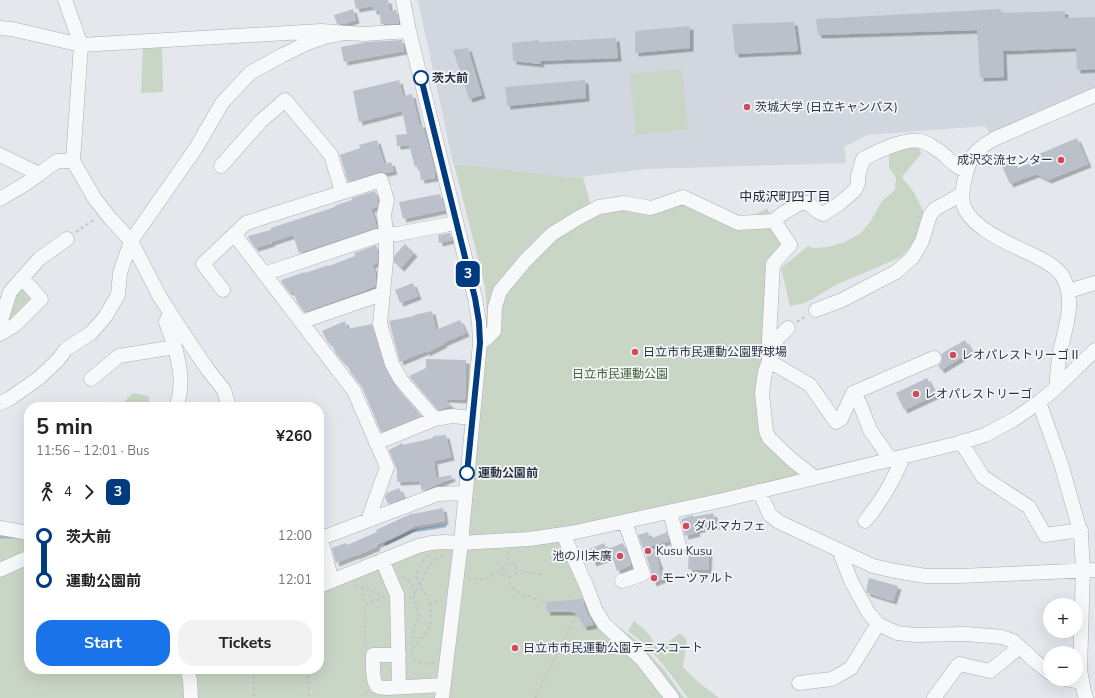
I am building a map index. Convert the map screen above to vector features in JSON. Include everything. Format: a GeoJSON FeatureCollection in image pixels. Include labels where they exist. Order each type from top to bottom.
{"type":"FeatureCollection","features":[{"type":"Feature","properties":{"kind":"street"},"geometry":{"type":"LineString","coordinates":[[65,0],[81,45],[73,161],[95,199],[131,241],[160,297],[208,370],[224,390],[228,402]]}},
{"type":"Feature","properties":{"kind":"street"},"geometry":{"type":"LineString","coordinates":[[398,655],[373,655],[374,682],[377,686],[381,688],[399,687],[443,692],[461,543],[480,343],[477,310],[409,31],[403,0]]}},
{"type":"Feature","properties":{"kind":"street"},"geometry":{"type":"LineString","coordinates":[[0,28],[12,29],[81,45],[321,31],[363,34],[409,31]]}},
{"type":"Feature","properties":{"kind":"street"},"geometry":{"type":"LineString","coordinates":[[0,404],[9,400],[40,378],[58,360],[66,349],[91,333],[104,317],[118,294],[120,273],[131,241],[196,148],[222,103],[250,73],[304,44],[325,37],[345,33]]}},
{"type":"Feature","properties":{"kind":"street"},"geometry":{"type":"LineString","coordinates":[[1056,388],[1060,353],[1068,321],[1069,291],[1063,276],[1051,264],[998,238],[980,227],[970,218],[967,213],[962,201],[962,194],[967,171],[973,155],[982,146],[994,139],[1095,95]]}},
{"type":"Feature","properties":{"kind":"street"},"geometry":{"type":"LineString","coordinates":[[221,166],[261,121],[285,100],[331,155],[342,192]]}},
{"type":"Feature","properties":{"kind":"street"},"geometry":{"type":"LineString","coordinates":[[480,343],[488,338],[494,331],[495,307],[500,290],[525,261],[552,234],[578,218],[599,208],[624,203],[651,208],[683,197],[738,223],[774,221],[782,214],[800,203],[808,203],[823,214],[839,204],[855,190],[863,159],[874,152],[905,142],[921,141],[941,152],[959,168],[967,171]]}},
{"type":"Feature","properties":{"kind":"street"},"geometry":{"type":"LineString","coordinates":[[0,155],[39,174]]}},
{"type":"Feature","properties":{"kind":"street"},"geometry":{"type":"LineString","coordinates":[[0,199],[30,181],[57,161],[73,161]]}},
{"type":"Feature","properties":{"kind":"street"},"geometry":{"type":"LineString","coordinates":[[223,290],[203,264],[246,223],[381,180],[387,200],[384,214],[386,261],[380,324],[392,364],[401,380],[435,419]]}},
{"type":"Feature","properties":{"kind":"street"},"geometry":{"type":"LineString","coordinates":[[816,310],[842,300],[896,272],[913,256],[922,241],[930,215],[935,209],[962,194]]}},
{"type":"Feature","properties":{"kind":"street"},"geometry":{"type":"LineString","coordinates":[[769,361],[768,339],[773,264],[790,245],[774,221]]}},
{"type":"Feature","properties":{"kind":"street"},"geometry":{"type":"LineString","coordinates":[[264,274],[386,233],[397,234],[456,223]]}},
{"type":"Feature","properties":{"kind":"street"},"geometry":{"type":"LineString","coordinates":[[234,234],[354,391],[387,467],[368,520]]}},
{"type":"Feature","properties":{"kind":"street"},"geometry":{"type":"LineString","coordinates":[[22,278],[41,299],[15,325],[0,325],[4,293],[10,292],[22,278],[39,259],[67,239]]}},
{"type":"Feature","properties":{"kind":"street"},"geometry":{"type":"LineString","coordinates":[[1069,291],[1095,283]]}},
{"type":"Feature","properties":{"kind":"street"},"geometry":{"type":"LineString","coordinates":[[301,322],[382,294]]}},
{"type":"Feature","properties":{"kind":"street"},"geometry":{"type":"LineString","coordinates":[[170,313],[166,322],[175,346],[180,366],[181,386],[178,402]]}},
{"type":"Feature","properties":{"kind":"street"},"geometry":{"type":"LineString","coordinates":[[788,328],[778,338],[765,372],[762,393],[766,431],[769,438],[791,459],[815,478]]}},
{"type":"Feature","properties":{"kind":"street"},"geometry":{"type":"LineString","coordinates":[[91,379],[119,356],[175,346]]}},
{"type":"Feature","properties":{"kind":"street"},"geometry":{"type":"LineString","coordinates":[[324,559],[326,583],[418,546],[431,543],[461,543],[530,539],[563,534],[670,512],[961,442],[984,435],[1013,420],[1056,388],[1095,350]]}},
{"type":"Feature","properties":{"kind":"street"},"geometry":{"type":"LineString","coordinates":[[769,361],[810,385],[836,422],[841,419],[853,393],[934,358]]}},
{"type":"Feature","properties":{"kind":"street"},"geometry":{"type":"LineString","coordinates":[[853,393],[860,404],[870,430],[897,458],[898,470],[883,498],[865,521]]}},
{"type":"Feature","properties":{"kind":"street"},"geometry":{"type":"LineString","coordinates":[[1039,402],[1086,532],[1089,570],[1082,646]]}},
{"type":"Feature","properties":{"kind":"street"},"geometry":{"type":"LineString","coordinates":[[376,443],[435,419],[452,416],[473,418]]}},
{"type":"Feature","properties":{"kind":"street"},"geometry":{"type":"LineString","coordinates":[[961,442],[982,477],[1029,507],[1046,535],[1086,532]]}},
{"type":"Feature","properties":{"kind":"street"},"geometry":{"type":"LineString","coordinates":[[759,491],[770,515],[779,522],[873,566],[926,576],[959,576],[1089,570]]}},
{"type":"Feature","properties":{"kind":"street"},"geometry":{"type":"LineString","coordinates":[[324,538],[438,494],[465,493]]}},
{"type":"Feature","properties":{"kind":"street"},"geometry":{"type":"LineString","coordinates":[[670,512],[679,546]]}},
{"type":"Feature","properties":{"kind":"street"},"geometry":{"type":"LineString","coordinates":[[622,582],[643,574],[625,522]]}},
{"type":"Feature","properties":{"kind":"street"},"geometry":{"type":"LineString","coordinates":[[0,528],[24,532]]}},
{"type":"Feature","properties":{"kind":"street"},"geometry":{"type":"LineString","coordinates":[[563,534],[586,584],[596,611],[604,624],[642,659],[672,698]]}},
{"type":"Feature","properties":{"kind":"street"},"geometry":{"type":"LineString","coordinates":[[839,550],[851,581],[868,612],[878,624],[897,633],[915,635],[966,634],[1002,637],[1013,641],[1043,668]]}},
{"type":"Feature","properties":{"kind":"street"},"geometry":{"type":"LineString","coordinates":[[0,570],[24,560]]}},
{"type":"Feature","properties":{"kind":"street"},"geometry":{"type":"LineString","coordinates":[[382,560],[397,595],[391,599],[398,627],[399,687]]}},
{"type":"Feature","properties":{"kind":"street"},"geometry":{"type":"LineString","coordinates":[[799,683],[832,679],[851,668],[878,624]]}},
{"type":"Feature","properties":{"kind":"street"},"geometry":{"type":"LineString","coordinates":[[934,698],[959,664],[990,671],[1020,647]]}},
{"type":"Feature","properties":{"kind":"street"},"geometry":{"type":"LineString","coordinates":[[188,674],[191,698]]}},
{"type":"Feature","properties":{"kind":"street"},"geometry":{"type":"LineString","coordinates":[[1083,686],[1086,698]]}},
{"type":"Feature","properties":{"kind":"path"},"geometry":{"type":"LineString","coordinates":[[67,239],[105,212]]}},
{"type":"Feature","properties":{"kind":"path"},"geometry":{"type":"LineString","coordinates":[[788,328],[816,310]]}},
{"type":"Feature","properties":{"kind":"path"},"geometry":{"type":"LineString","coordinates":[[365,605],[369,602],[412,598],[430,564],[461,543]]}},
{"type":"Feature","properties":{"kind":"path"},"geometry":{"type":"LineString","coordinates":[[421,555],[427,555],[436,560]]}},
{"type":"Feature","properties":{"kind":"path"},"geometry":{"type":"LineString","coordinates":[[413,648],[426,632],[431,622],[429,603],[417,580],[420,565],[427,555]]}},
{"type":"Feature","properties":{"kind":"path"},"geometry":{"type":"LineString","coordinates":[[457,579],[484,579],[502,570],[504,566],[510,564],[514,566],[515,570]]}},
{"type":"Feature","properties":{"kind":"path"},"geometry":{"type":"LineString","coordinates":[[502,570],[503,574],[506,577],[509,577]]}},
{"type":"Feature","properties":{"kind":"path"},"geometry":{"type":"LineString","coordinates":[[515,570],[521,570],[538,575],[543,574]]}},
{"type":"Feature","properties":{"kind":"path"},"geometry":{"type":"LineString","coordinates":[[509,577],[514,574],[515,570]]}},
{"type":"Feature","properties":{"kind":"path"},"geometry":{"type":"LineString","coordinates":[[400,572],[411,582],[415,604],[419,615],[412,638],[412,658],[419,662],[447,664]]}},
{"type":"Feature","properties":{"kind":"path"},"geometry":{"type":"LineString","coordinates":[[509,577],[510,587],[516,591],[540,601],[546,601]]}},
{"type":"Feature","properties":{"kind":"path"},"geometry":{"type":"LineString","coordinates":[[352,586],[362,587],[391,599]]}},
{"type":"Feature","properties":{"kind":"path"},"geometry":{"type":"LineString","coordinates":[[362,587],[365,605],[365,649]]}},
{"type":"Feature","properties":{"kind":"path"},"geometry":{"type":"LineString","coordinates":[[535,698],[577,614]]}},
{"type":"Feature","properties":{"kind":"path"},"geometry":{"type":"LineString","coordinates":[[253,674],[254,698]]}},
{"type":"Feature","properties":{"kind":"path"},"geometry":{"type":"LineString","coordinates":[[308,674],[309,698]]}},
{"type":"Feature","properties":{"kind":"path"},"geometry":{"type":"LineString","coordinates":[[366,691],[366,698]]}},
{"type":"Feature","properties":{"kind":"shaded area","name":"茨城大学 (日立キャンパス)"},"geometry":{"type":"Polygon","coordinates":[[[418,0],[1095,0],[1095,88],[990,135],[985,126],[867,135],[844,147],[846,163],[645,169],[573,178],[501,172],[453,163],[418,0]]]}},
{"type":"Feature","properties":{"kind":"green space"},"geometry":{"type":"Polygon","coordinates":[[[143,45],[162,46],[163,92],[141,93],[143,45]]]}},
{"type":"Feature","properties":{"kind":"green space"},"geometry":{"type":"Polygon","coordinates":[[[682,69],[688,129],[636,135],[630,74],[682,69]]]}},
{"type":"Feature","properties":{"kind":"green space"},"geometry":{"type":"Polygon","coordinates":[[[907,146],[919,147],[921,154],[902,177],[913,191],[924,212],[920,236],[901,257],[836,285],[805,303],[790,306],[781,268],[808,246],[814,248],[828,247],[845,242],[861,233],[870,222],[882,201],[895,190],[896,178],[889,168],[889,154],[907,146]]]}},
{"type":"Feature","properties":{"kind":"green space","name":"日立市民運動公園"},"geometry":{"type":"Polygon","coordinates":[[[454,164],[573,178],[583,177],[591,205],[706,200],[744,222],[767,208],[774,221],[779,222],[798,245],[776,265],[764,383],[769,438],[812,479],[571,533],[605,617],[635,639],[665,671],[684,698],[0,698],[0,528],[24,532],[24,674],[324,674],[324,584],[418,546],[461,543],[480,334],[487,315],[485,286],[454,164]]]}},
{"type":"Feature","properties":{"kind":"green space"},"geometry":{"type":"Polygon","coordinates":[[[22,278],[41,299],[15,325],[0,324],[22,278]]]}},
{"type":"Feature","properties":{"kind":"green space"},"geometry":{"type":"Polygon","coordinates":[[[133,393],[149,396],[149,402],[124,402],[133,393]]]}},
{"type":"Feature","properties":{"kind":"green space"},"geometry":{"type":"Polygon","coordinates":[[[634,621],[647,632],[660,652],[664,645],[680,633],[687,640],[683,667],[697,681],[719,698],[688,698],[653,653],[628,631],[634,621]]]}},
{"type":"Feature","properties":{"kind":"building"},"geometry":{"type":"Polygon","coordinates":[[[354,0],[388,0],[390,11],[396,10],[399,23],[381,24],[379,10],[373,11],[373,6],[356,9],[354,0]]]}},
{"type":"Feature","properties":{"kind":"building"},"geometry":{"type":"Polygon","coordinates":[[[353,9],[356,20],[344,24],[337,24],[334,15],[353,9]]]}},
{"type":"Feature","properties":{"kind":"building"},"geometry":{"type":"Polygon","coordinates":[[[1001,9],[1001,13],[1065,11],[1065,18],[1095,17],[1095,69],[1077,70],[1076,48],[1003,51],[1004,77],[980,78],[977,30],[818,35],[816,19],[1001,9]]]}},
{"type":"Feature","properties":{"kind":"building"},"geometry":{"type":"Polygon","coordinates":[[[794,22],[798,51],[735,54],[732,24],[794,22]]]}},
{"type":"Feature","properties":{"kind":"building"},"geometry":{"type":"Polygon","coordinates":[[[690,26],[690,48],[635,53],[635,31],[690,26]]]}},
{"type":"Feature","properties":{"kind":"building"},"geometry":{"type":"Polygon","coordinates":[[[616,38],[618,58],[540,61],[541,64],[513,61],[512,43],[539,40],[539,42],[616,38]]]}},
{"type":"Feature","properties":{"kind":"building"},"geometry":{"type":"Polygon","coordinates":[[[402,40],[404,51],[344,62],[341,47],[367,42],[402,40]]]}},
{"type":"Feature","properties":{"kind":"building"},"geometry":{"type":"Polygon","coordinates":[[[468,48],[482,95],[469,99],[453,50],[468,48]]]}},
{"type":"Feature","properties":{"kind":"building"},"geometry":{"type":"Polygon","coordinates":[[[399,80],[403,96],[412,94],[419,124],[422,124],[430,152],[435,178],[421,180],[419,166],[415,167],[409,145],[397,146],[396,135],[407,134],[402,111],[359,122],[353,91],[399,80]]]}},
{"type":"Feature","properties":{"kind":"building"},"geometry":{"type":"Polygon","coordinates":[[[585,80],[586,98],[507,106],[505,87],[585,80]]]}},
{"type":"Feature","properties":{"kind":"building","name":"成沢交流センター"},"geometry":{"type":"Polygon","coordinates":[[[1077,138],[1088,164],[1048,180],[1036,174],[1010,184],[1002,166],[1013,162],[1016,169],[1039,159],[1037,155],[1077,138]]]}},
{"type":"Feature","properties":{"kind":"building"},"geometry":{"type":"Polygon","coordinates":[[[377,140],[384,164],[391,162],[394,171],[386,173],[378,172],[348,182],[340,155],[360,148],[359,145],[377,140]]]}},
{"type":"Feature","properties":{"kind":"building"},"geometry":{"type":"Polygon","coordinates":[[[375,191],[378,200],[377,207],[371,209],[377,227],[299,253],[293,235],[255,248],[249,239],[248,236],[271,230],[271,228],[335,207],[334,206],[352,200],[352,198],[375,191]]]}},
{"type":"Feature","properties":{"kind":"building"},"geometry":{"type":"Polygon","coordinates":[[[440,194],[445,210],[403,219],[399,202],[440,194]]]}},
{"type":"Feature","properties":{"kind":"building"},"geometry":{"type":"Polygon","coordinates":[[[450,233],[452,240],[439,243],[438,235],[450,233]]]}},
{"type":"Feature","properties":{"kind":"building"},"geometry":{"type":"Polygon","coordinates":[[[405,244],[414,253],[401,268],[394,262],[394,256],[405,244]]]}},
{"type":"Feature","properties":{"kind":"building"},"geometry":{"type":"Polygon","coordinates":[[[376,245],[378,251],[377,263],[372,265],[376,274],[375,286],[363,291],[304,312],[297,302],[293,291],[289,292],[282,283],[281,280],[329,266],[355,256],[354,253],[376,245]]]}},
{"type":"Feature","properties":{"kind":"building"},"geometry":{"type":"Polygon","coordinates":[[[413,283],[418,296],[400,303],[395,290],[413,283]]]}},
{"type":"Feature","properties":{"kind":"building"},"geometry":{"type":"Polygon","coordinates":[[[432,311],[436,330],[460,320],[466,333],[443,343],[444,344],[426,353],[426,351],[400,362],[389,321],[432,311]]]}},
{"type":"Feature","properties":{"kind":"building"},"geometry":{"type":"Polygon","coordinates":[[[345,321],[347,329],[372,324],[385,368],[395,386],[421,416],[381,432],[362,387],[351,373],[346,362],[344,363],[336,354],[331,342],[328,343],[322,331],[345,321]]]}},
{"type":"Feature","properties":{"kind":"building","name":"レオパレストリーゴⅡ"},"geometry":{"type":"Polygon","coordinates":[[[965,340],[972,351],[941,370],[938,365],[941,363],[941,354],[965,340]]]}},
{"type":"Feature","properties":{"kind":"building"},"geometry":{"type":"Polygon","coordinates":[[[426,359],[466,360],[465,400],[445,399],[451,406],[438,410],[409,376],[426,368],[426,359]]]}},
{"type":"Feature","properties":{"kind":"building","name":"レオパレストリーゴ"},"geometry":{"type":"Polygon","coordinates":[[[927,378],[936,395],[904,410],[896,393],[927,378]]]}},
{"type":"Feature","properties":{"kind":"building"},"geometry":{"type":"Polygon","coordinates":[[[446,435],[451,457],[434,461],[436,478],[451,475],[452,478],[422,491],[419,481],[397,482],[397,470],[389,450],[402,443],[403,445],[433,438],[433,436],[446,435]]]}},
{"type":"Feature","properties":{"kind":"building"},"geometry":{"type":"Polygon","coordinates":[[[399,488],[404,498],[388,504],[385,497],[387,493],[399,488]]]}},
{"type":"Feature","properties":{"kind":"building"},"geometry":{"type":"Polygon","coordinates":[[[443,508],[445,521],[415,526],[376,545],[377,547],[336,563],[332,548],[346,543],[347,545],[377,532],[376,530],[413,513],[443,508]]]}},
{"type":"Feature","properties":{"kind":"building"},"geometry":{"type":"Polygon","coordinates":[[[713,513],[717,525],[696,530],[697,533],[685,536],[681,519],[693,515],[693,517],[713,513]]]}},
{"type":"Feature","properties":{"kind":"building"},"geometry":{"type":"Polygon","coordinates":[[[648,532],[650,539],[667,532],[669,541],[643,548],[638,535],[648,532]]]}},
{"type":"Feature","properties":{"kind":"building"},"geometry":{"type":"Polygon","coordinates":[[[604,543],[607,549],[623,543],[631,565],[617,571],[612,556],[593,563],[588,550],[604,543]]]}},
{"type":"Feature","properties":{"kind":"building"},"geometry":{"type":"Polygon","coordinates":[[[644,549],[654,550],[660,566],[658,567],[663,579],[653,583],[644,549]]]}},
{"type":"Feature","properties":{"kind":"building"},"geometry":{"type":"Polygon","coordinates":[[[689,551],[709,552],[708,570],[688,569],[689,551]]]}},
{"type":"Feature","properties":{"kind":"building"},"geometry":{"type":"Polygon","coordinates":[[[869,578],[898,586],[893,601],[867,593],[866,590],[869,578]]]}},
{"type":"Feature","properties":{"kind":"building"},"geometry":{"type":"Polygon","coordinates":[[[582,599],[594,625],[584,627],[577,614],[572,612],[547,612],[546,602],[582,599]]]}},
{"type":"Feature","properties":{"kind":"waterway"},"geometry":{"type":"LineString","coordinates":[[386,544],[413,531],[445,526]]}},
{"type":"Feature","properties":{"kind":"waterway"},"geometry":{"type":"LineString","coordinates":[[0,537],[15,537]]}},
{"type":"Feature","properties":{"kind":"bus line","name":"3"},"geometry":{"type":"LineString","coordinates":[[421,78],[475,298],[479,322],[480,343],[467,473]]}},
{"type":"Feature","properties":{"kind":"place","name":"茨大前"},"geometry":{"type":"Point","coordinates":[421,78]}},
{"type":"Feature","properties":{"kind":"place","name":"茨城大学 (日立キャンパス)"},"geometry":{"type":"Point","coordinates":[747,107]}},
{"type":"Feature","properties":{"kind":"place","name":"成沢交流センター"},"geometry":{"type":"Point","coordinates":[1061,160]}},
{"type":"Feature","properties":{"kind":"place","name":"日立市市民運動公園野球場"},"geometry":{"type":"Point","coordinates":[635,352]}},
{"type":"Feature","properties":{"kind":"place","name":"レオパレストリーゴⅡ"},"geometry":{"type":"Point","coordinates":[953,355]}},
{"type":"Feature","properties":{"kind":"place","name":"レオパレストリーゴ"},"geometry":{"type":"Point","coordinates":[916,394]}},
{"type":"Feature","properties":{"kind":"place","name":"運動公園前"},"geometry":{"type":"Point","coordinates":[467,473]}},
{"type":"Feature","properties":{"kind":"place","name":"ダルマカフェ"},"geometry":{"type":"Point","coordinates":[686,526]}},
{"type":"Feature","properties":{"kind":"place","name":"Kusu Kusu"},"geometry":{"type":"Point","coordinates":[648,551]}},
{"type":"Feature","properties":{"kind":"place","name":"池の川末廣"},"geometry":{"type":"Point","coordinates":[620,556]}},
{"type":"Feature","properties":{"kind":"place","name":"モーツァルト"},"geometry":{"type":"Point","coordinates":[654,578]}},
{"type":"Feature","properties":{"kind":"place","name":"日立市市民運動公園テニスコート"},"geometry":{"type":"Point","coordinates":[515,648]}},
{"type":"Feature","properties":{"kind":"district","name":"中成沢町四丁目"},"geometry":{"type":"Point","coordinates":[785,197]}}]}
